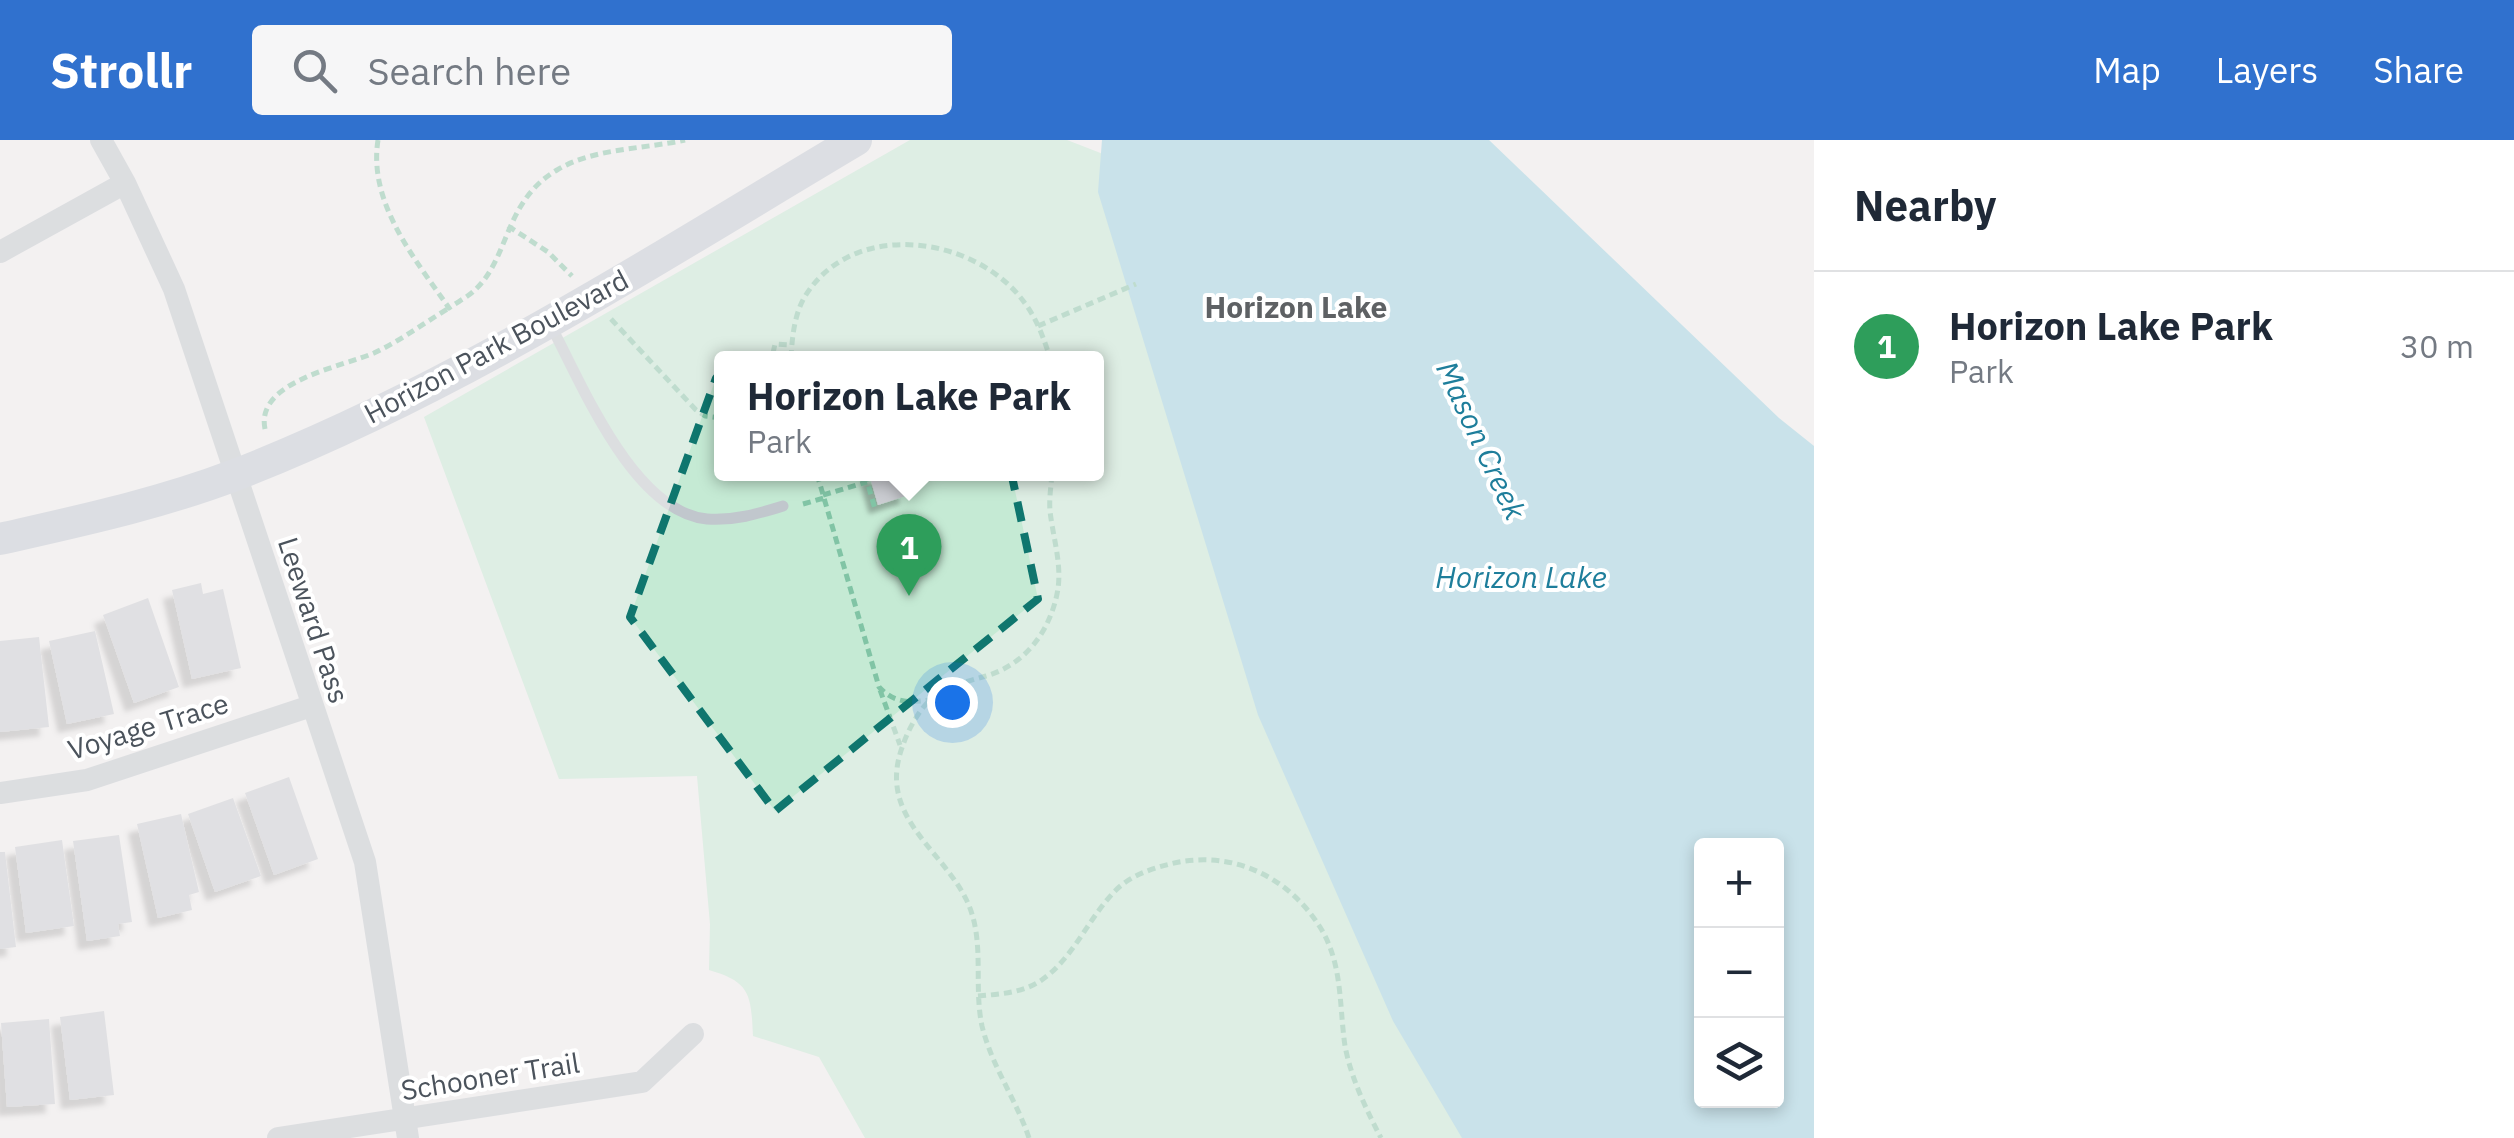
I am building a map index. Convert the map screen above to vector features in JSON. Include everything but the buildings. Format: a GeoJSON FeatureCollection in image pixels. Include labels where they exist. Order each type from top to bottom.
{"type":"FeatureCollection","features":[{"type":"Feature","properties":{"kind":"street","name":"Leeward Pass"},"geometry":{"type":"LineString","coordinates":[[101,140],[126,182],[174,288],[365,862],[407,1129]]}},
{"type":"Feature","properties":{"kind":"street","name":"Horizon Park Boulevard"},"geometry":{"type":"LineString","coordinates":[[0,539],[117,512],[235,475],[416,395],[549,322],[856,140]]}},
{"type":"Feature","properties":{"kind":"street"},"geometry":{"type":"LineString","coordinates":[[0,252],[126,182]]}},
{"type":"Feature","properties":{"kind":"street","name":"Voyage Trace"},"geometry":{"type":"LineString","coordinates":[[0,793],[87,780],[311,706]]}},
{"type":"Feature","properties":{"kind":"street","name":"Schooner Trail"},"geometry":{"type":"LineString","coordinates":[[278,1138],[407,1129],[642,1082],[693,1034]]}},
{"type":"Feature","properties":{"kind":"lane"},"geometry":{"type":"LineString","coordinates":[[549,322],[625,462],[663,502],[702,518],[741,519],[783,506]]}},
{"type":"Feature","properties":{"kind":"path"},"geometry":{"type":"LineString","coordinates":[[378,140],[376,171],[384,200],[417,262],[449,308]]}},
{"type":"Feature","properties":{"kind":"path"},"geometry":{"type":"LineString","coordinates":[[265,430],[266,411],[274,398],[294,382],[378,351],[475,290],[531,190],[558,168],[580,160],[685,140]]}},
{"type":"Feature","properties":{"kind":"path"},"geometry":{"type":"LineString","coordinates":[[508,226],[548,252],[576,280]]}},
{"type":"Feature","properties":{"kind":"path"},"geometry":{"type":"LineString","coordinates":[[792,351],[804,299],[824,274],[846,260],[898,242],[940,247],[986,268],[1023,300],[1047,351]]}},
{"type":"Feature","properties":{"kind":"path"},"geometry":{"type":"LineString","coordinates":[[1038,326],[1136,284]]}},
{"type":"Feature","properties":{"kind":"path"},"geometry":{"type":"LineString","coordinates":[[600,308],[696,410],[714,417]]}},
{"type":"Feature","properties":{"kind":"path"},"geometry":{"type":"LineString","coordinates":[[773,351],[774,344],[792,345]]}},
{"type":"Feature","properties":{"kind":"path"},"geometry":{"type":"LineString","coordinates":[[819,481],[879,687],[901,748],[900,802],[910,826],[965,898],[978,952],[978,996],[990,1056],[1029,1138]]}},
{"type":"Feature","properties":{"kind":"path"},"geometry":{"type":"LineString","coordinates":[[879,687],[901,701],[931,699],[972,679],[998,672],[1019,660],[1040,639],[1058,591],[1050,507],[1052,481]]}},
{"type":"Feature","properties":{"kind":"path"},"geometry":{"type":"LineString","coordinates":[[823,496],[867,482],[876,509]]}},
{"type":"Feature","properties":{"kind":"path"},"geometry":{"type":"LineString","coordinates":[[901,748],[931,699]]}},
{"type":"Feature","properties":{"kind":"path"},"geometry":{"type":"LineString","coordinates":[[978,996],[1018,992],[1046,977],[1116,890],[1145,871],[1188,860],[1217,859],[1245,865],[1269,876],[1306,908],[1330,947],[1340,985],[1346,1049],[1381,1138]]}},
{"type":"Feature","properties":{"kind":"highlighted area"},"geometry":{"type":"Polygon","coordinates":[[[716,378],[996,401],[1038,599],[775,811],[630,617],[716,378]]]}},
{"type":"Feature","properties":{"kind":"green space"},"geometry":{"type":"Polygon","coordinates":[[[910,140],[1067,140],[1139,168],[1566,1138],[865,1138],[819,1057],[753,1036],[746,992],[733,980],[709,970],[710,924],[697,776],[559,779],[424,417],[910,140]]]}},
{"type":"Feature","properties":{"kind":"water","name":"Horizon Lake"},"geometry":{"type":"Polygon","coordinates":[[[1102,140],[1489,140],[1779,418],[1814,446],[1814,1138],[1462,1138],[1393,1021],[1258,715],[1098,192],[1102,140]]]}},
{"type":"Feature","properties":{"kind":"place","name":"Horizon Lake Park"},"geometry":{"type":"Point","coordinates":[909,596]}},
{"type":"Feature","properties":{"kind":"district","name":"Horizon Lake"},"geometry":{"type":"Point","coordinates":[1296,306]}},
{"type":"Feature","properties":{"kind":"water label","name":"Mason Creek"},"geometry":{"type":"Point","coordinates":[1482,440]}}]}
